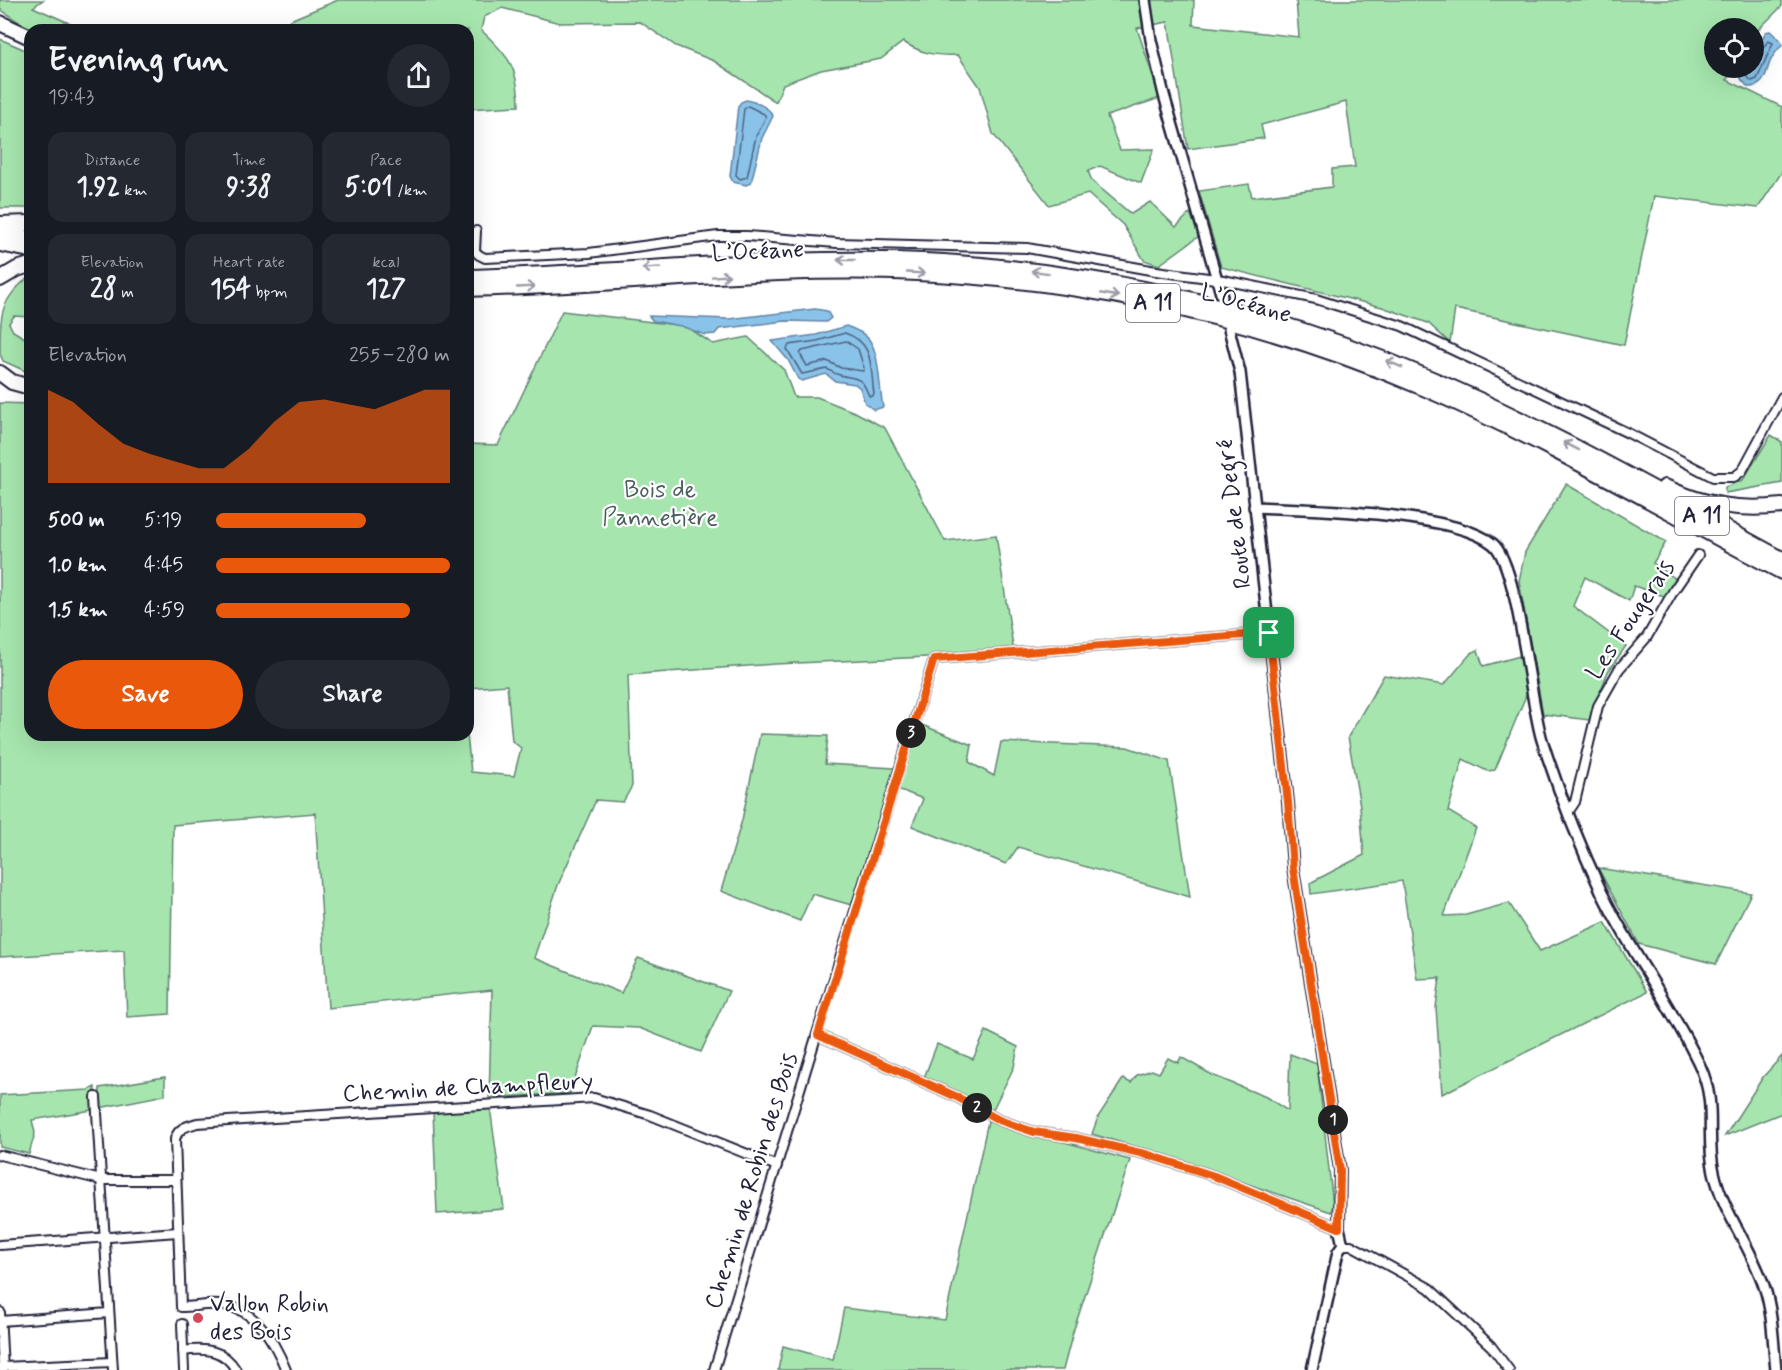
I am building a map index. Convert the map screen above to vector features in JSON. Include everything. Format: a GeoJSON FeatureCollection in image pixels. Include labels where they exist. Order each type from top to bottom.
{"type":"FeatureCollection","features":[{"type":"Feature","properties":{"kind":"highway"},"geometry":{"type":"LineString","coordinates":[[0,23],[24,40]]}},
{"type":"Feature","properties":{"kind":"highway"},"geometry":{"type":"LineString","coordinates":[[0,33],[24,41]]}},
{"type":"Feature","properties":{"kind":"highway"},"geometry":{"type":"LineString","coordinates":[[0,224],[24,224]]}},
{"type":"Feature","properties":{"kind":"highway"},"geometry":{"type":"LineString","coordinates":[[0,232],[24,237]]}},
{"type":"Feature","properties":{"kind":"highway"},"geometry":{"type":"LineString","coordinates":[[0,244],[24,249]]}},
{"type":"Feature","properties":{"kind":"highway","name":"L’Océane"},"geometry":{"type":"LineString","coordinates":[[474,277],[838,260],[904,261],[979,265],[1079,277],[1158,292],[1277,322],[1399,365],[1468,395],[1623,473],[1782,559]]}},
{"type":"Feature","properties":{"kind":"highway"},"geometry":{"type":"LineString","coordinates":[[0,279],[24,267]]}},
{"type":"Feature","properties":{"kind":"highway","name":"L’Océane"},"geometry":{"type":"LineString","coordinates":[[474,289],[776,273],[867,271],[946,274],[1018,281],[1091,291],[1158,304],[1308,345],[1426,389],[1543,445],[1782,572]]}},
{"type":"Feature","properties":{"kind":"highway"},"geometry":{"type":"LineString","coordinates":[[0,374],[24,387]]}},
{"type":"Feature","properties":{"kind":"highway"},"geometry":{"type":"LineString","coordinates":[[0,379],[10,385],[24,388]]}},
{"type":"Feature","properties":{"kind":"highway"},"geometry":{"type":"LineString","coordinates":[[1623,473],[1640,476],[1673,491],[1723,507],[1747,509],[1782,506]]}},
{"type":"Feature","properties":{"kind":"street"},"geometry":{"type":"LineString","coordinates":[[1145,0],[1150,40],[1164,95],[1222,297]]}},
{"type":"Feature","properties":{"kind":"street"},"geometry":{"type":"LineString","coordinates":[[476,231],[475,251],[485,258],[589,253],[695,238],[747,236],[837,243],[1027,248],[1316,299],[1402,326],[1628,433],[1713,477],[1734,477],[1742,471],[1782,397]]}},
{"type":"Feature","properties":{"kind":"street","name":"Route de Degré"},"geometry":{"type":"LineString","coordinates":[[1229,329],[1240,372],[1288,802],[1293,868],[1339,1161],[1339,1228],[1343,1245]]}},
{"type":"Feature","properties":{"kind":"street"},"geometry":{"type":"LineString","coordinates":[[1254,507],[1363,513],[1449,525],[1492,543],[1502,554],[1507,565],[1537,724],[1569,811],[1603,894],[1690,1047],[1706,1080],[1711,1107],[1711,1152],[1714,1173],[1725,1206],[1764,1287],[1776,1370]]}},
{"type":"Feature","properties":{"kind":"street","name":"Les Fougerais"},"geometry":{"type":"LineString","coordinates":[[1569,811],[1575,802],[1598,706],[1619,669],[1647,637],[1674,590],[1698,555]]}},
{"type":"Feature","properties":{"kind":"street","name":"Chemin de Robin des Bois"},"geometry":{"type":"LineString","coordinates":[[714,1370],[934,659],[1269,633]]}},
{"type":"Feature","properties":{"kind":"street"},"geometry":{"type":"LineString","coordinates":[[818,1035],[1016,1126],[1034,1132],[1076,1138],[1138,1153],[1214,1176],[1339,1228]]}},
{"type":"Feature","properties":{"kind":"street"},"geometry":{"type":"LineString","coordinates":[[0,1312],[3,1369],[113,1366],[96,1097]]}},
{"type":"Feature","properties":{"kind":"street","name":"Chemin de Champfleury"},"geometry":{"type":"LineString","coordinates":[[176,1180],[174,1139],[176,1133],[185,1127],[207,1122],[594,1098],[651,1115],[777,1166]]}},
{"type":"Feature","properties":{"kind":"street"},"geometry":{"type":"LineString","coordinates":[[0,1155],[101,1180],[176,1180],[181,1307],[219,1305],[248,1316],[268,1333],[286,1370]]}},
{"type":"Feature","properties":{"kind":"street"},"geometry":{"type":"LineString","coordinates":[[0,1245],[178,1232]]}},
{"type":"Feature","properties":{"kind":"street"},"geometry":{"type":"LineString","coordinates":[[1312,1370],[1338,1252],[1343,1245],[1351,1245],[1429,1288],[1491,1346],[1509,1370]]}},
{"type":"Feature","properties":{"kind":"street"},"geometry":{"type":"LineString","coordinates":[[0,1321],[109,1313]]}},
{"type":"Feature","properties":{"kind":"street"},"geometry":{"type":"LineString","coordinates":[[182,1324],[184,1370]]}},
{"type":"Feature","properties":{"kind":"street"},"geometry":{"type":"LineString","coordinates":[[183,1351],[212,1350],[228,1359],[236,1370]]}},
{"type":"Feature","properties":{"kind":"green space"},"geometry":{"type":"Polygon","coordinates":[[[0,0],[43,0],[33,7],[71,24],[24,25],[0,9],[0,0]]]}},
{"type":"Feature","properties":{"kind":"green space"},"geometry":{"type":"Polygon","coordinates":[[[338,0],[1194,0],[1193,25],[1299,37],[1296,0],[1782,0],[1782,6],[1764,24],[1764,18],[1704,18],[1704,78],[1728,78],[1727,80],[1782,107],[1782,172],[1758,208],[1654,196],[1624,345],[1455,309],[1450,343],[1428,323],[1382,307],[1221,267],[1199,191],[1249,184],[1252,197],[1332,187],[1332,169],[1355,167],[1346,102],[1261,125],[1264,138],[1188,149],[1168,22],[1137,28],[1160,98],[1107,116],[1120,150],[1154,149],[1141,183],[1100,166],[1088,171],[1092,181],[1131,214],[1150,202],[1176,227],[1190,213],[1199,236],[1159,265],[1144,260],[1123,225],[1088,194],[1049,205],[993,134],[980,87],[958,55],[929,53],[903,42],[881,59],[821,70],[783,84],[776,102],[714,61],[676,46],[640,22],[560,23],[502,8],[484,17],[481,30],[499,47],[510,63],[517,81],[519,106],[474,109],[474,24],[284,24],[338,0]]]}},
{"type":"Feature","properties":{"kind":"green space"},"geometry":{"type":"Polygon","coordinates":[[[0,39],[24,49],[24,208],[0,208],[0,39]]]}},
{"type":"Feature","properties":{"kind":"green space"},"geometry":{"type":"Polygon","coordinates":[[[24,281],[24,317],[14,316],[9,323],[13,331],[24,337],[24,370],[3,361],[0,354],[0,328],[4,309],[7,300],[24,281]]]}},
{"type":"Feature","properties":{"kind":"green space","name":"Bois de Pannetière"},"geometry":{"type":"Polygon","coordinates":[[[562,311],[685,326],[713,344],[748,337],[784,370],[794,397],[817,397],[857,413],[885,428],[945,541],[996,535],[1014,653],[775,664],[628,675],[632,786],[623,802],[596,800],[558,885],[534,958],[621,993],[638,958],[729,991],[701,1052],[639,1028],[593,1026],[570,1093],[489,1098],[492,990],[328,1008],[315,813],[173,825],[170,1014],[127,1017],[124,950],[0,957],[0,403],[24,404],[24,741],[468,741],[471,772],[514,776],[521,748],[512,741],[507,685],[474,688],[474,444],[498,445],[562,311]]]}},
{"type":"Feature","properties":{"kind":"green space"},"geometry":{"type":"Polygon","coordinates":[[[1771,435],[1782,442],[1782,483],[1725,493],[1725,487],[1743,480],[1771,435]]]}},
{"type":"Feature","properties":{"kind":"green space"},"geometry":{"type":"Polygon","coordinates":[[[1566,484],[1666,542],[1653,563],[1676,579],[1664,596],[1634,586],[1629,601],[1585,577],[1573,606],[1626,646],[1608,672],[1589,720],[1543,714],[1519,581],[1525,552],[1566,484]]]}},
{"type":"Feature","properties":{"kind":"green space"},"geometry":{"type":"Polygon","coordinates":[[[1478,650],[1483,666],[1520,656],[1527,693],[1495,770],[1487,771],[1463,759],[1448,811],[1476,828],[1444,916],[1466,915],[1509,903],[1540,951],[1605,922],[1647,992],[1442,1094],[1436,1007],[1440,978],[1417,979],[1402,881],[1311,894],[1310,883],[1364,855],[1360,806],[1348,737],[1384,675],[1444,685],[1471,653],[1478,650]]]}},
{"type":"Feature","properties":{"kind":"green space"},"geometry":{"type":"Polygon","coordinates":[[[917,723],[972,745],[969,762],[994,776],[1001,742],[1127,747],[1169,761],[1190,897],[1018,847],[1006,864],[912,826],[923,799],[895,788],[917,723]]]}},
{"type":"Feature","properties":{"kind":"green space"},"geometry":{"type":"Polygon","coordinates":[[[760,734],[828,736],[825,764],[894,768],[881,814],[887,815],[859,907],[812,894],[800,921],[721,891],[742,820],[760,734]]]}},
{"type":"Feature","properties":{"kind":"green space"},"geometry":{"type":"Polygon","coordinates":[[[1598,868],[1751,893],[1716,964],[1639,944],[1598,868]]]}},
{"type":"Feature","properties":{"kind":"green space"},"geometry":{"type":"Polygon","coordinates":[[[986,1031],[1018,1047],[1014,1067],[992,1111],[924,1078],[937,1044],[973,1059],[986,1031]]]}},
{"type":"Feature","properties":{"kind":"green space"},"geometry":{"type":"Polygon","coordinates":[[[1290,1054],[1317,1064],[1333,1205],[1331,1212],[1092,1134],[1098,1117],[1123,1079],[1131,1083],[1137,1075],[1152,1070],[1159,1073],[1168,1058],[1178,1063],[1181,1057],[1212,1075],[1266,1097],[1288,1111],[1290,1054]]]}},
{"type":"Feature","properties":{"kind":"green space"},"geometry":{"type":"Polygon","coordinates":[[[1782,1056],[1782,1113],[1725,1136],[1763,1077],[1782,1056]]]}},
{"type":"Feature","properties":{"kind":"green space"},"geometry":{"type":"Polygon","coordinates":[[[165,1077],[165,1095],[99,1108],[100,1088],[165,1077]]]}},
{"type":"Feature","properties":{"kind":"green space"},"geometry":{"type":"Polygon","coordinates":[[[95,1087],[95,1108],[92,1110],[32,1120],[35,1133],[29,1154],[0,1147],[0,1095],[89,1090],[95,1087]]]}},
{"type":"Feature","properties":{"kind":"green space"},"geometry":{"type":"Polygon","coordinates":[[[490,1107],[504,1209],[437,1214],[433,1110],[490,1107]]]}},
{"type":"Feature","properties":{"kind":"green space"},"geometry":{"type":"Polygon","coordinates":[[[988,1121],[1130,1160],[1073,1332],[1063,1370],[778,1370],[783,1346],[833,1360],[844,1308],[945,1320],[988,1121]]]}},
{"type":"Feature","properties":{"kind":"water"},"geometry":{"type":"Polygon","coordinates":[[[1770,31],[1782,42],[1782,45],[1771,60],[1764,78],[1764,35],[1770,31]]]}},
{"type":"Feature","properties":{"kind":"water"},"geometry":{"type":"Polygon","coordinates":[[[1764,78],[1758,85],[1748,87],[1741,79],[1764,78]]]}},
{"type":"Feature","properties":{"kind":"water"},"geometry":{"type":"Polygon","coordinates":[[[746,100],[762,105],[773,116],[762,138],[751,183],[746,185],[733,182],[730,176],[738,106],[746,100]]]}},
{"type":"Feature","properties":{"kind":"water"},"geometry":{"type":"Polygon","coordinates":[[[815,309],[827,311],[831,318],[826,322],[785,321],[719,329],[715,334],[705,335],[681,326],[653,321],[649,316],[729,319],[815,309]]]}},
{"type":"Feature","properties":{"kind":"water"},"geometry":{"type":"Polygon","coordinates":[[[846,326],[865,336],[873,347],[883,407],[874,410],[865,403],[860,388],[855,384],[835,381],[826,374],[802,381],[798,379],[788,360],[772,341],[816,335],[846,326]]]}},
{"type":"Feature","properties":{"kind":"place","name":"Vallon Robin des Bois"},"geometry":{"type":"Point","coordinates":[198,1318]}},
{"type":"Feature","properties":{"kind":"route"},"geometry":{"type":"LineString","coordinates":[[1269,633],[1293,868],[1337,1143],[1340,1170],[1339,1228],[1214,1176],[1149,1155],[1076,1138],[1034,1132],[999,1120],[957,1097],[818,1035],[934,659],[1269,633]]}}]}
